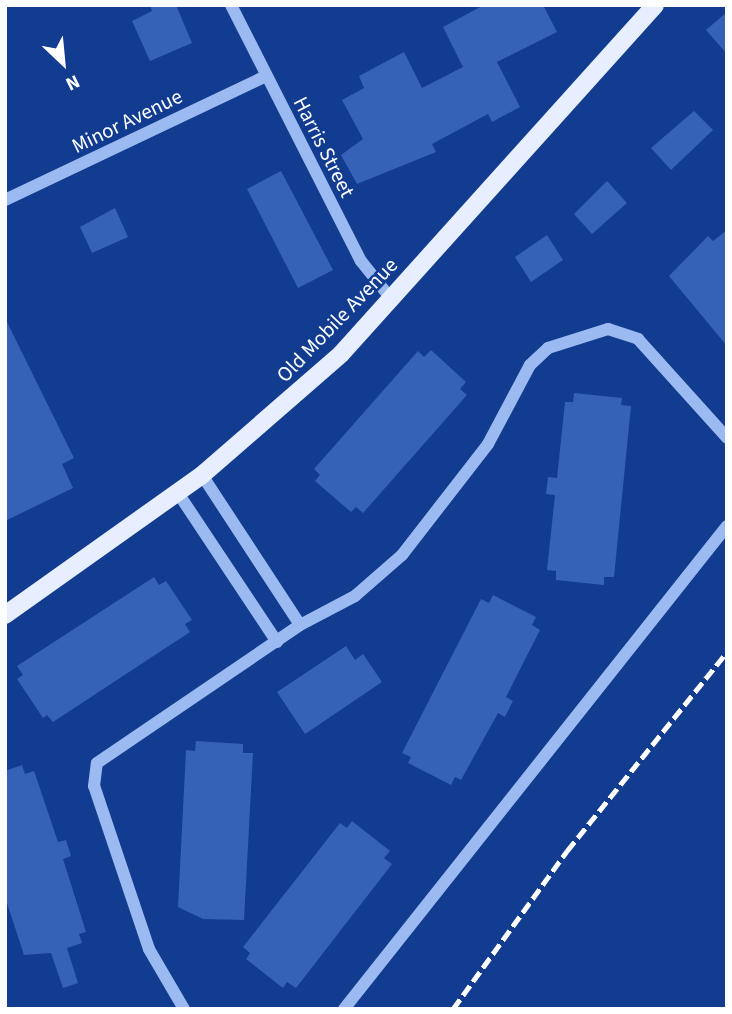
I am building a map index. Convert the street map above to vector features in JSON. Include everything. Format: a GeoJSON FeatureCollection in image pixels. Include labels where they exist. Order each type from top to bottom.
{"type":"FeatureCollection","features":[{"type":"Feature","properties":{"kind":"main road","name":"Old Mobile Avenue"},"geometry":{"type":"LineString","coordinates":[[5,615],[202,475],[298,395],[392,300],[655,5]]}},
{"type":"Feature","properties":{"kind":"street","name":"Harris Street"},"geometry":{"type":"LineString","coordinates":[[231,5],[361,261],[392,300]]}},
{"type":"Feature","properties":{"kind":"street","name":"Minor Avenue"},"geometry":{"type":"LineString","coordinates":[[5,200],[266,76]]}},
{"type":"Feature","properties":{"kind":"street"},"geometry":{"type":"LineString","coordinates":[[184,1009],[145,937],[93,786],[97,763],[300,625],[355,596],[402,555],[488,444],[530,365],[548,348],[608,329],[638,339],[727,438]]}},
{"type":"Feature","properties":{"kind":"street"},"geometry":{"type":"LineString","coordinates":[[202,475],[300,625]]}},
{"type":"Feature","properties":{"kind":"street"},"geometry":{"type":"LineString","coordinates":[[178,493],[277,642]]}},
{"type":"Feature","properties":{"kind":"street"},"geometry":{"type":"LineString","coordinates":[[344,1009],[727,526]]}},
{"type":"Feature","properties":{"kind":"building"},"geometry":{"type":"Polygon","coordinates":[[[150,5],[176,5],[192,43],[150,61],[132,21],[152,11],[150,5]]]}},
{"type":"Feature","properties":{"kind":"building"},"geometry":{"type":"Polygon","coordinates":[[[484,5],[543,5],[557,32],[497,62],[520,107],[492,122],[488,114],[432,144],[436,152],[357,184],[341,155],[363,139],[342,100],[364,88],[359,76],[404,52],[422,88],[463,67],[443,27],[484,5]]]}},
{"type":"Feature","properties":{"kind":"building"},"geometry":{"type":"Polygon","coordinates":[[[727,12],[727,54],[706,30],[727,12]]]}},
{"type":"Feature","properties":{"kind":"building"},"geometry":{"type":"Polygon","coordinates":[[[694,111],[713,130],[671,170],[651,148],[694,111]]]}},
{"type":"Feature","properties":{"kind":"building"},"geometry":{"type":"Polygon","coordinates":[[[281,171],[333,270],[298,288],[247,189],[281,171]]]}},
{"type":"Feature","properties":{"kind":"building"},"geometry":{"type":"Polygon","coordinates":[[[607,181],[627,203],[592,234],[574,214],[607,181]]]}},
{"type":"Feature","properties":{"kind":"building"},"geometry":{"type":"Polygon","coordinates":[[[115,208],[128,237],[92,253],[80,227],[115,208]]]}},
{"type":"Feature","properties":{"kind":"building"},"geometry":{"type":"Polygon","coordinates":[[[727,230],[727,346],[669,276],[708,236],[713,241],[727,230]]]}},
{"type":"Feature","properties":{"kind":"building"},"geometry":{"type":"Polygon","coordinates":[[[547,235],[563,260],[531,282],[515,257],[547,235]]]}},
{"type":"Feature","properties":{"kind":"building"},"geometry":{"type":"Polygon","coordinates":[[[5,318],[74,458],[62,464],[73,488],[5,521],[5,318]]]}},
{"type":"Feature","properties":{"kind":"building"},"geometry":{"type":"Polygon","coordinates":[[[431,350],[466,382],[460,389],[467,395],[363,513],[356,507],[351,512],[315,481],[320,475],[314,469],[418,351],[424,357],[431,350]]]}},
{"type":"Feature","properties":{"kind":"building"},"geometry":{"type":"Polygon","coordinates":[[[574,393],[622,398],[621,405],[631,406],[614,577],[604,577],[604,585],[556,580],[556,571],[547,570],[555,495],[546,494],[548,477],[557,478],[565,402],[573,402],[574,393]]]}},
{"type":"Feature","properties":{"kind":"building"},"geometry":{"type":"Polygon","coordinates":[[[154,577],[159,585],[166,581],[192,620],[185,624],[190,632],[53,722],[47,715],[43,718],[17,679],[23,675],[17,666],[154,577]]]}},
{"type":"Feature","properties":{"kind":"building"},"geometry":{"type":"Polygon","coordinates":[[[493,595],[536,617],[532,625],[540,630],[506,697],[513,701],[505,717],[498,713],[461,780],[455,777],[451,785],[408,763],[411,757],[402,753],[481,599],[489,603],[493,595]]]}},
{"type":"Feature","properties":{"kind":"building"},"geometry":{"type":"Polygon","coordinates":[[[346,646],[355,660],[363,654],[382,682],[305,734],[277,692],[346,646]]]}},
{"type":"Feature","properties":{"kind":"building"},"geometry":{"type":"Polygon","coordinates":[[[196,741],[243,744],[243,753],[253,753],[244,920],[203,919],[178,907],[186,750],[195,751],[196,741]]]}},
{"type":"Feature","properties":{"kind":"building"},"geometry":{"type":"Polygon","coordinates":[[[22,765],[25,774],[34,771],[58,842],[66,840],[71,856],[63,859],[86,932],[79,934],[82,943],[67,948],[78,983],[63,988],[51,953],[24,955],[5,897],[5,771],[22,765]]]}},
{"type":"Feature","properties":{"kind":"building"},"geometry":{"type":"Polygon","coordinates":[[[352,821],[390,851],[384,858],[392,864],[296,988],[287,982],[283,988],[246,959],[250,953],[243,947],[340,823],[347,828],[352,821]]]}},
{"type":"Feature","properties":{"kind":"railway"},"geometry":{"type":"LineString","coordinates":[[453,1009],[567,851],[727,652]]}}]}
